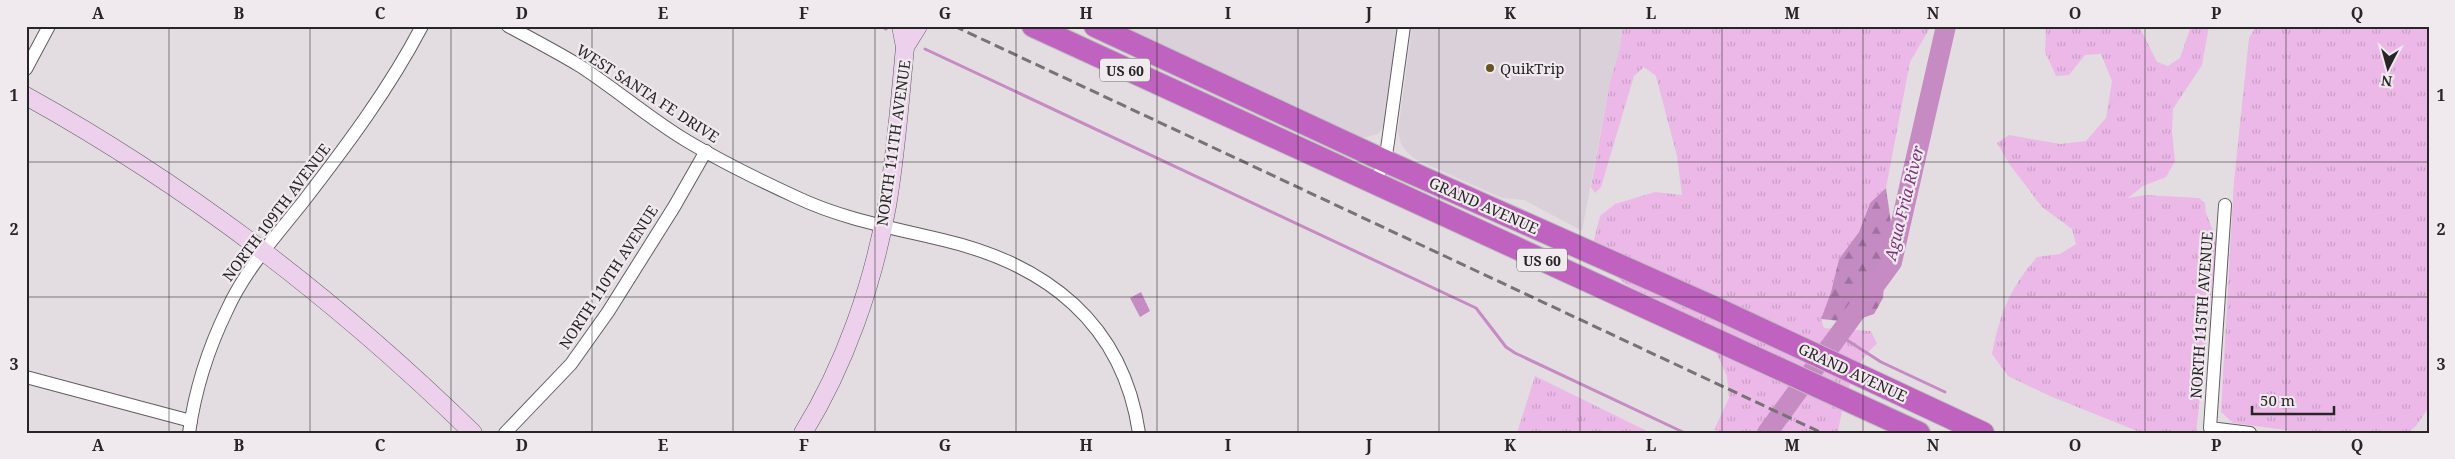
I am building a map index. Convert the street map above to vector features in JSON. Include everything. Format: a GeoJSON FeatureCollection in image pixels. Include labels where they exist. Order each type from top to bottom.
{"type":"FeatureCollection","features":[{"type":"Feature","properties":{"kind":"highway","name":"GRAND AVENUE"},"geometry":{"type":"LineString","coordinates":[[1033,26],[1919,433]]}},
{"type":"Feature","properties":{"kind":"highway","name":"GRAND AVENUE"},"geometry":{"type":"LineString","coordinates":[[1095,26],[1384,161],[1720,310],[1974,428]]}},
{"type":"Feature","properties":{"kind":"street"},"geometry":{"type":"LineString","coordinates":[[26,69],[49,26]]}},
{"type":"Feature","properties":{"kind":"street","name":"NORTH 109TH AVENUE"},"geometry":{"type":"LineString","coordinates":[[190,427],[198,387],[227,310],[264,252],[370,113],[402,64],[422,26]]}},
{"type":"Feature","properties":{"kind":"street","name":"WEST SANTA FE DRIVE"},"geometry":{"type":"LineString","coordinates":[[508,26],[580,66],[648,116],[706,151],[797,198],[882,227],[944,240],[1011,262],[1039,276],[1063,293],[1092,321],[1114,353],[1124,373],[1139,433]]}},
{"type":"Feature","properties":{"kind":"street","name":"NORTH 111TH AVENUE"},"geometry":{"type":"LineString","coordinates":[[806,432],[832,378],[855,322],[868,286],[882,227],[892,170],[906,47],[901,26]]}},
{"type":"Feature","properties":{"kind":"street","name":"NORTH 111TH AVENUE"},"geometry":{"type":"LineString","coordinates":[[906,47],[918,26]]}},
{"type":"Feature","properties":{"kind":"street"},"geometry":{"type":"LineString","coordinates":[[1374,184],[1384,161],[1404,26]]}},
{"type":"Feature","properties":{"kind":"street"},"geometry":{"type":"LineString","coordinates":[[26,96],[172,184],[264,252],[346,317],[473,433]]}},
{"type":"Feature","properties":{"kind":"street","name":"NORTH 110TH AVENUE"},"geometry":{"type":"LineString","coordinates":[[505,433],[571,364],[603,319],[674,207],[706,151]]}},
{"type":"Feature","properties":{"kind":"street","name":"NORTH 115TH AVENUE"},"geometry":{"type":"LineString","coordinates":[[2225,205],[2210,428],[2250,433]]}},
{"type":"Feature","properties":{"kind":"street"},"geometry":{"type":"LineString","coordinates":[[26,377],[190,427]]}},
{"type":"Feature","properties":{"kind":"shaded area"},"geometry":{"type":"Polygon","coordinates":[[[1120,26],[1397,26],[1385,124],[1378,134],[1363,138],[1120,26]]]}},
{"type":"Feature","properties":{"kind":"shaded area"},"geometry":{"type":"Polygon","coordinates":[[[1412,26],[1623,26],[1619,52],[1610,82],[1582,231],[1524,200],[1502,198],[1415,159],[1407,152],[1401,144],[1398,132],[1412,26]]]}},
{"type":"Feature","properties":{"kind":"shaded area"},"geometry":{"type":"Polygon","coordinates":[[[1141,292],[1150,311],[1140,317],[1130,298],[1141,292]]]}},
{"type":"Feature","properties":{"kind":"green space"},"geometry":{"type":"Polygon","coordinates":[[[1623,26],[1931,26],[1910,62],[1886,188],[1870,203],[1859,232],[1839,259],[1831,292],[1821,319],[1824,328],[1871,331],[1877,344],[1861,362],[1850,384],[1838,433],[1732,433],[1714,430],[1729,398],[1727,376],[1702,322],[1627,285],[1590,256],[1600,216],[1615,204],[1655,192],[1682,195],[1677,156],[1656,76],[1644,67],[1634,76],[1601,187],[1595,193],[1591,187],[1610,82],[1619,52],[1623,26]]]}},
{"type":"Feature","properties":{"kind":"green space"},"geometry":{"type":"Polygon","coordinates":[[[1942,26],[1951,26],[1921,176],[1902,230],[1903,197],[1917,143],[1930,63],[1942,26]]]}},
{"type":"Feature","properties":{"kind":"green space"},"geometry":{"type":"Polygon","coordinates":[[[2046,26],[2139,26],[2157,62],[2168,66],[2180,58],[2191,26],[2209,26],[2202,65],[2173,109],[2172,132],[2175,161],[2166,177],[2143,186],[2128,198],[2145,195],[2199,198],[2205,203],[2206,213],[2217,242],[2196,433],[2142,433],[2050,396],[2008,376],[1992,354],[2007,302],[2028,268],[2037,257],[2060,254],[2076,244],[2072,229],[2042,207],[2010,165],[1997,143],[2009,135],[2060,144],[2086,141],[2106,118],[2112,81],[2101,54],[2085,55],[2069,75],[2056,76],[2045,52],[2046,26]]]}},
{"type":"Feature","properties":{"kind":"green space"},"geometry":{"type":"Polygon","coordinates":[[[2256,26],[2429,26],[2429,407],[2416,426],[2408,433],[2308,433],[2233,423],[2221,412],[2234,181],[2249,38],[2256,26]]]}},
{"type":"Feature","properties":{"kind":"green space"},"geometry":{"type":"Polygon","coordinates":[[[1886,188],[1893,237],[1885,271],[1883,298],[1874,314],[1851,322],[1821,319],[1831,292],[1839,259],[1859,232],[1870,203],[1886,188]]]}},
{"type":"Feature","properties":{"kind":"green space"},"geometry":{"type":"Polygon","coordinates":[[[1535,376],[1651,433],[1517,433],[1535,376]]]}},
{"type":"Feature","properties":{"kind":"waterway"},"geometry":{"type":"LineString","coordinates":[[880,26],[886,29]]}},
{"type":"Feature","properties":{"kind":"waterway","name":"Agua Fria River"},"geometry":{"type":"LineString","coordinates":[[1767,433],[1892,262],[1946,26]]}},
{"type":"Feature","properties":{"kind":"waterway"},"geometry":{"type":"LineString","coordinates":[[925,49],[1476,308],[1506,347],[1515,353],[1685,433]]}},
{"type":"Feature","properties":{"kind":"waterway"},"geometry":{"type":"LineString","coordinates":[[1839,335],[1881,362],[1945,392]]}},
{"type":"Feature","properties":{"kind":"railway"},"geometry":{"type":"LineString","coordinates":[[954,26],[1822,433]]}},
{"type":"Feature","properties":{"kind":"place","name":"QuikTrip"},"geometry":{"type":"Point","coordinates":[1490,68]}}]}
